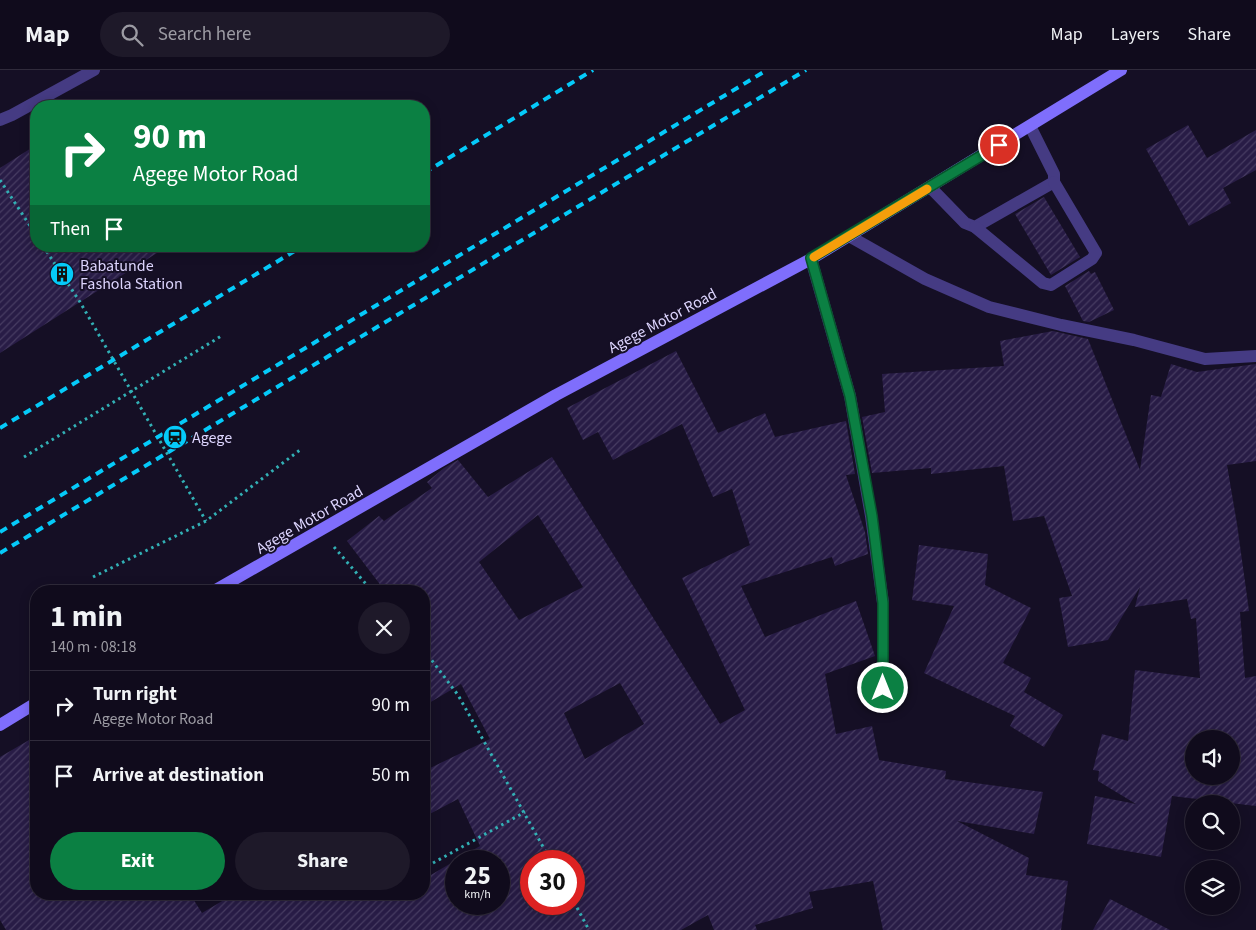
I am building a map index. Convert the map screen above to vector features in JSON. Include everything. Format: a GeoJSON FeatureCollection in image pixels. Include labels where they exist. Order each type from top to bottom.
{"type":"FeatureCollection","features":[{"type":"Feature","properties":{"kind":"main road","name":"Agege Motor Road"},"geometry":{"type":"LineString","coordinates":[[225,585],[556,395],[811,258],[1121,70]]}},
{"type":"Feature","properties":{"kind":"main road"},"geometry":{"type":"LineString","coordinates":[[0,725],[30,707]]}},
{"type":"Feature","properties":{"kind":"street"},"geometry":{"type":"LineString","coordinates":[[39,100],[94,70]]}},
{"type":"Feature","properties":{"kind":"street"},"geometry":{"type":"LineString","coordinates":[[0,120],[30,105]]}},
{"type":"Feature","properties":{"kind":"street"},"geometry":{"type":"LineString","coordinates":[[930,187],[965,223],[976,226],[1043,284],[1051,286],[1092,260],[1096,253],[1054,182],[1054,174],[1030,126]]}},
{"type":"Feature","properties":{"kind":"street"},"geometry":{"type":"LineString","coordinates":[[976,226],[1054,182]]}},
{"type":"Feature","properties":{"kind":"street"},"geometry":{"type":"LineString","coordinates":[[849,236],[925,279],[989,307],[1205,359],[1256,356]]}},
{"type":"Feature","properties":{"kind":"street"},"geometry":{"type":"LineString","coordinates":[[811,258],[850,396],[872,516],[883,603],[883,688]]}},
{"type":"Feature","properties":{"kind":"path"},"geometry":{"type":"LineString","coordinates":[[0,180],[30,226]]}},
{"type":"Feature","properties":{"kind":"path"},"geometry":{"type":"LineString","coordinates":[[47,252],[80,302],[206,521]]}},
{"type":"Feature","properties":{"kind":"path"},"geometry":{"type":"LineString","coordinates":[[24,457],[223,336]]}},
{"type":"Feature","properties":{"kind":"path"},"geometry":{"type":"LineString","coordinates":[[93,577],[206,521],[300,450]]}},
{"type":"Feature","properties":{"kind":"path"},"geometry":{"type":"LineString","coordinates":[[321,531],[367,585]]}},
{"type":"Feature","properties":{"kind":"path"},"geometry":{"type":"LineString","coordinates":[[430,658],[458,695],[545,850]]}},
{"type":"Feature","properties":{"kind":"path"},"geometry":{"type":"LineString","coordinates":[[433,863],[525,812]]}},
{"type":"Feature","properties":{"kind":"path"},"geometry":{"type":"LineString","coordinates":[[581,915],[589,930]]}},
{"type":"Feature","properties":{"kind":"building"},"geometry":{"type":"Polygon","coordinates":[[[1188,125],[1207,158],[1256,130],[1256,170],[1223,188],[1231,203],[1189,226],[1146,149],[1188,125]]]}},
{"type":"Feature","properties":{"kind":"building","name":"Babatunde Fashola Station"},"geometry":{"type":"Polygon","coordinates":[[[30,149],[30,252],[159,252],[0,353],[0,168],[30,149]]]}},
{"type":"Feature","properties":{"kind":"building"},"geometry":{"type":"Polygon","coordinates":[[[1044,197],[1080,257],[1051,275],[1015,214],[1044,197]]]}},
{"type":"Feature","properties":{"kind":"building"},"geometry":{"type":"Polygon","coordinates":[[[1089,271],[1091,274],[1095,272],[1114,310],[1089,322],[1083,321],[1065,286],[1089,271]]]}},
{"type":"Feature","properties":{"kind":"building"},"geometry":{"type":"Polygon","coordinates":[[[1053,331],[1088,339],[1140,470],[1151,395],[1161,397],[1171,364],[1197,372],[1256,364],[1256,461],[1227,465],[1249,611],[1240,612],[1245,678],[1256,676],[1256,806],[1240,804],[1240,795],[1185,795],[1185,798],[1172,796],[1161,857],[1087,844],[1095,796],[1136,804],[1098,781],[1099,771],[1093,770],[1102,734],[1128,741],[1135,670],[1200,678],[1196,618],[1191,619],[1187,599],[1135,607],[1140,587],[1108,640],[1068,647],[1059,598],[1072,596],[1044,516],[1013,521],[1004,466],[931,474],[931,468],[872,473],[862,417],[885,412],[882,374],[1004,366],[1000,341],[1053,331]]]}},
{"type":"Feature","properties":{"kind":"building"},"geometry":{"type":"Polygon","coordinates":[[[676,351],[718,433],[765,413],[775,437],[846,421],[855,474],[846,475],[865,532],[868,554],[835,566],[832,557],[741,586],[765,637],[856,601],[875,656],[825,674],[836,734],[872,726],[879,760],[946,771],[945,779],[1043,792],[1034,834],[957,821],[1029,858],[1026,875],[1068,881],[1061,930],[883,930],[873,881],[809,892],[813,908],[755,925],[757,930],[714,930],[708,915],[681,930],[6,930],[0,920],[0,757],[30,740],[30,900],[194,900],[202,913],[224,900],[430,900],[430,875],[445,867],[445,915],[510,915],[510,850],[473,850],[480,846],[458,799],[430,814],[430,768],[490,739],[461,684],[430,702],[430,585],[380,585],[347,541],[379,516],[384,521],[432,488],[427,482],[444,468],[458,460],[488,497],[552,457],[720,724],[745,710],[682,578],[750,545],[732,489],[713,497],[682,424],[613,460],[598,432],[583,440],[567,408],[676,351]],[[538,515],[479,562],[519,620],[583,587],[538,515]],[[620,683],[564,713],[585,759],[644,724],[620,683]]]}},
{"type":"Feature","properties":{"kind":"building"},"geometry":{"type":"Polygon","coordinates":[[[919,545],[988,554],[985,585],[1031,608],[1003,663],[1031,678],[1024,692],[1063,715],[1044,747],[1010,726],[1015,716],[924,673],[954,606],[912,600],[919,545]]]}},
{"type":"Feature","properties":{"kind":"building"},"geometry":{"type":"Polygon","coordinates":[[[1110,899],[1170,930],[1093,930],[1110,899]]]}},
{"type":"Feature","properties":{"kind":"railway"},"geometry":{"type":"LineString","coordinates":[[430,169],[593,70]]}},
{"type":"Feature","properties":{"kind":"railway"},"geometry":{"type":"LineString","coordinates":[[0,532],[767,70]]}},
{"type":"Feature","properties":{"kind":"railway"},"geometry":{"type":"LineString","coordinates":[[0,553],[806,70]]}},
{"type":"Feature","properties":{"kind":"railway"},"geometry":{"type":"LineString","coordinates":[[0,428],[293,252]]}},
{"type":"Feature","properties":{"kind":"slow traffic"},"geometry":{"type":"LineString","coordinates":[[814,257],[927,189]]}},
{"type":"Feature","properties":{"kind":"place","name":"Babatunde Fashola Station"},"geometry":{"type":"Point","coordinates":[62,274]}},
{"type":"Feature","properties":{"kind":"place","name":"Agege"},"geometry":{"type":"Point","coordinates":[175,437]}},
{"type":"Feature","properties":{"kind":"route"},"geometry":{"type":"LineString","coordinates":[[883,688],[883,603],[872,516],[850,396],[811,258],[999,145]]}}]}
